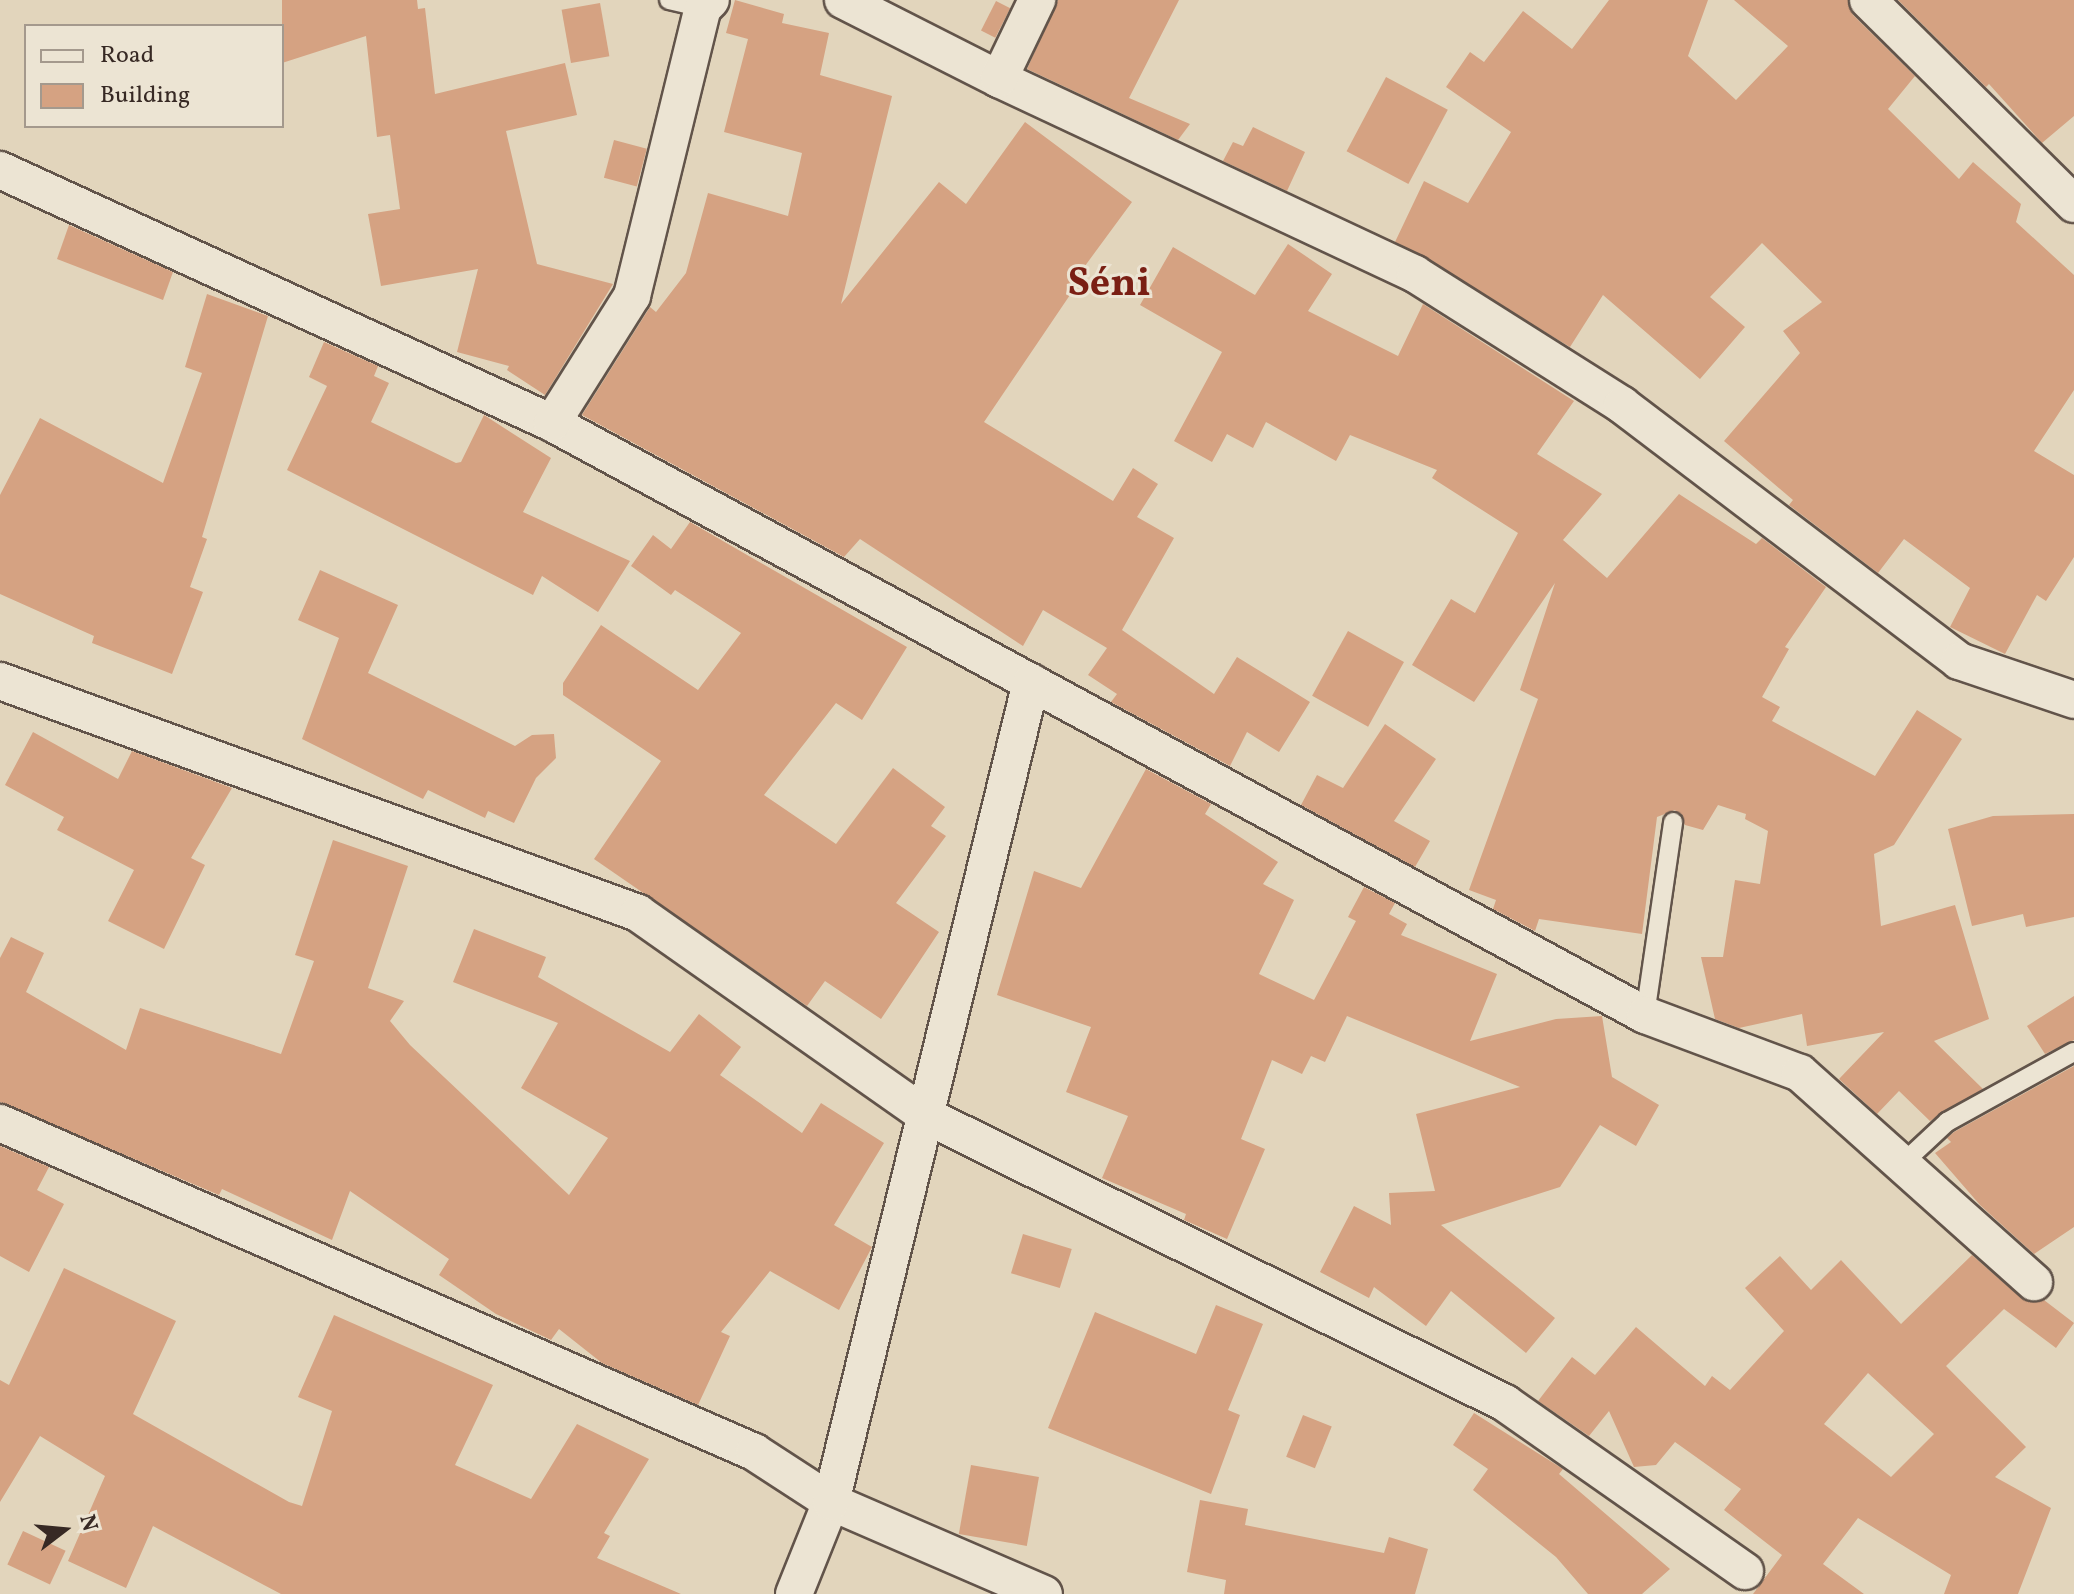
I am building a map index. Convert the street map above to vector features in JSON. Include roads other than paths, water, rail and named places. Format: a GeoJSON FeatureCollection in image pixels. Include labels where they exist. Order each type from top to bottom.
{"type":"FeatureCollection","features":[{"type":"Feature","properties":{"kind":"street"},"geometry":{"type":"LineString","coordinates":[[843,0],[999,79],[1415,274],[1622,405],[1959,661],[2074,700]]}},
{"type":"Feature","properties":{"kind":"street"},"geometry":{"type":"LineString","coordinates":[[999,79],[1037,0]]}},
{"type":"Feature","properties":{"kind":"street"},"geometry":{"type":"LineString","coordinates":[[1868,0],[2074,204]]}},
{"type":"Feature","properties":{"kind":"street"},"geometry":{"type":"LineString","coordinates":[[552,423],[632,296],[694,3]]}},
{"type":"Feature","properties":{"kind":"street"},"geometry":{"type":"LineString","coordinates":[[0,170],[552,423],[1645,1015],[1800,1073],[2034,1282]]}},
{"type":"Feature","properties":{"kind":"street"},"geometry":{"type":"LineString","coordinates":[[0,681],[638,913],[925,1115],[1505,1403],[1745,1571]]}},
{"type":"Feature","properties":{"kind":"street"},"geometry":{"type":"LineString","coordinates":[[794,1594],[831,1502],[1031,682]]}},
{"type":"Feature","properties":{"kind":"street"},"geometry":{"type":"LineString","coordinates":[[0,1123],[754,1452],[831,1502],[1044,1594]]}},
{"type":"Feature","properties":{"kind":"lane"},"geometry":{"type":"LineString","coordinates":[[1645,1015],[1673,822]]}},
{"type":"Feature","properties":{"kind":"lane"},"geometry":{"type":"LineString","coordinates":[[1902,1164],[1947,1122],[2074,1052]]}},
{"type":"Feature","properties":{"kind":"district","name":"Séni"},"geometry":{"type":"Point","coordinates":[1109,285]}}]}
